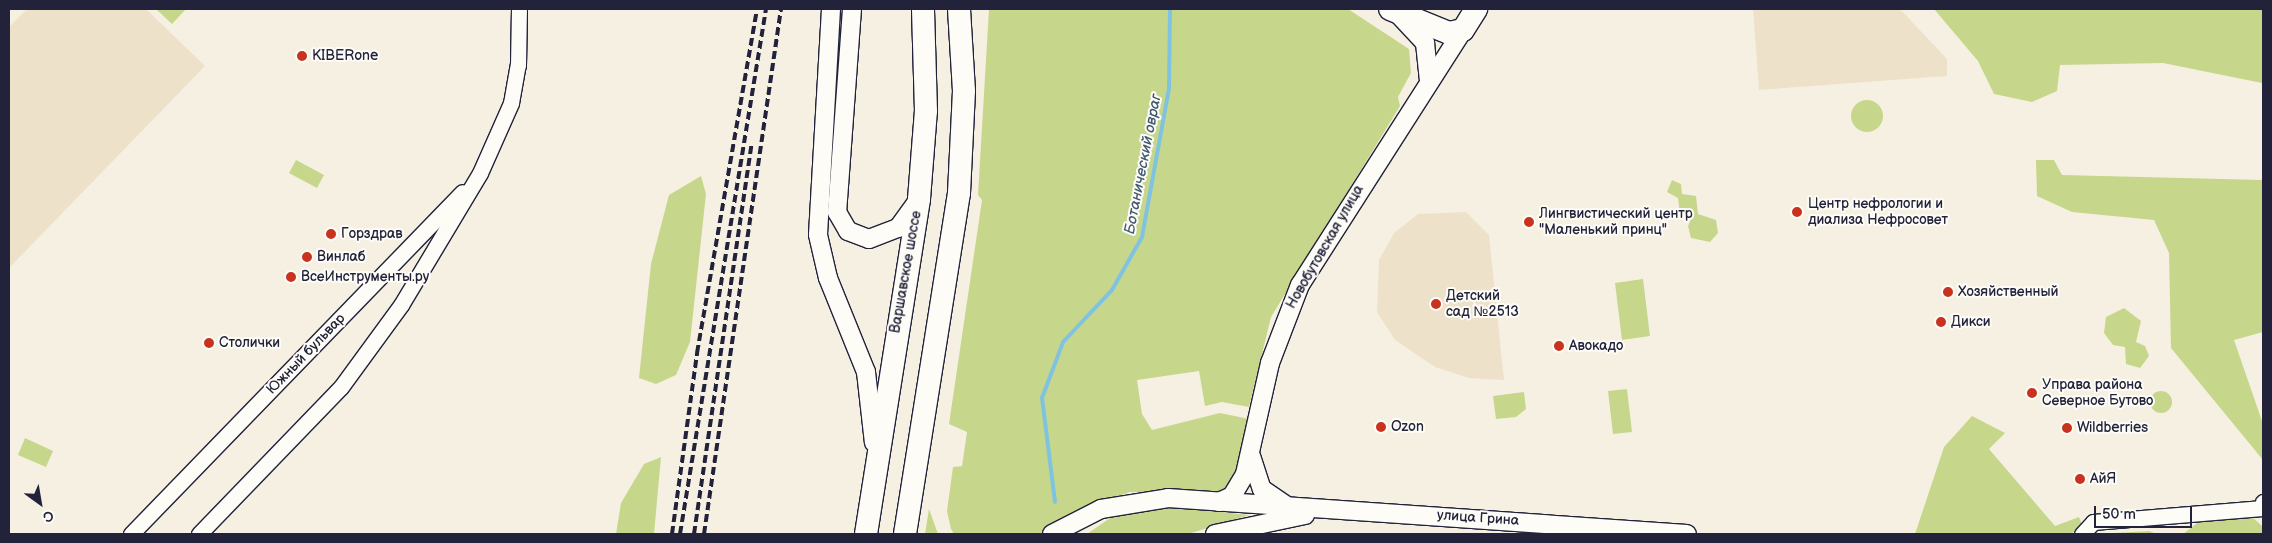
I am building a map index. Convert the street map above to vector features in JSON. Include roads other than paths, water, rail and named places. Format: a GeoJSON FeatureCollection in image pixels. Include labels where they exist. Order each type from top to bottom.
{"type":"FeatureCollection","features":[{"type":"Feature","properties":{"kind":"main road","name":"Варшавское шоссе"},"geometry":{"type":"LineString","coordinates":[[866,534],[874,466],[918,199],[926,111],[923,9]]}},
{"type":"Feature","properties":{"kind":"main road"},"geometry":{"type":"LineString","coordinates":[[960,9],[964,74]]}},
{"type":"Feature","properties":{"kind":"main road"},"geometry":{"type":"LineString","coordinates":[[906,534],[959,193],[964,74],[973,9]]}},
{"type":"Feature","properties":{"kind":"main road","name":"Новобутовская улица"},"geometry":{"type":"LineString","coordinates":[[1463,30],[1476,9]]}},
{"type":"Feature","properties":{"kind":"main road"},"geometry":{"type":"LineString","coordinates":[[1393,10],[1435,30],[1463,30]]}},
{"type":"Feature","properties":{"kind":"street","name":"Южный бульвар"},"geometry":{"type":"LineString","coordinates":[[198,534],[341,387],[401,305],[480,173],[510,103],[518,65],[519,9]]}},
{"type":"Feature","properties":{"kind":"street"},"geometry":{"type":"LineString","coordinates":[[830,9],[818,235],[828,278],[866,372],[874,466]]}},
{"type":"Feature","properties":{"kind":"street"},"geometry":{"type":"LineString","coordinates":[[852,9],[837,212],[855,236],[877,238],[898,228],[918,199]]}},
{"type":"Feature","properties":{"kind":"street"},"geometry":{"type":"LineString","coordinates":[[1393,10],[1426,42],[1429,79]]}},
{"type":"Feature","properties":{"kind":"street","name":"Новобутовская улица"},"geometry":{"type":"LineString","coordinates":[[1220,502],[1232,496],[1245,474],[1251,456],[1270,363],[1291,304],[1429,79],[1463,30]]}},
{"type":"Feature","properties":{"kind":"street","name":"Южный бульвар"},"geometry":{"type":"LineString","coordinates":[[131,534],[480,173]]}},
{"type":"Feature","properties":{"kind":"street"},"geometry":{"type":"LineString","coordinates":[[1251,456],[1262,489],[1285,512]]}},
{"type":"Feature","properties":{"kind":"street"},"geometry":{"type":"LineString","coordinates":[[1245,474],[1253,504]]}},
{"type":"Feature","properties":{"kind":"street","name":"улица Грина"},"geometry":{"type":"LineString","coordinates":[[1101,509],[1144,499],[1253,504],[1285,512]]}},
{"type":"Feature","properties":{"kind":"street"},"geometry":{"type":"LineString","coordinates":[[2082,534],[2093,522],[2263,508]]}},
{"type":"Feature","properties":{"kind":"street"},"geometry":{"type":"LineString","coordinates":[[1052,534],[1101,509]]}},
{"type":"Feature","properties":{"kind":"street"},"geometry":{"type":"LineString","coordinates":[[1073,534],[1080,521],[1101,509]]}},
{"type":"Feature","properties":{"kind":"street","name":"улица Грина"},"geometry":{"type":"LineString","coordinates":[[1215,534],[1285,512],[1358,509],[1687,534]]}},
{"type":"Feature","properties":{"kind":"waterway","name":"Ботанический овраг"},"geometry":{"type":"LineString","coordinates":[[1055,502],[1042,398],[1063,342],[1112,290],[1142,237],[1169,88],[1170,9]]}},
{"type":"Feature","properties":{"kind":"railway"},"geometry":{"type":"LineString","coordinates":[[672,534],[697,353],[757,9]]}},
{"type":"Feature","properties":{"kind":"railway"},"geometry":{"type":"LineString","coordinates":[[680,534],[766,9]]}},
{"type":"Feature","properties":{"kind":"railway"},"geometry":{"type":"LineString","coordinates":[[704,534],[781,9]]}},
{"type":"Feature","properties":{"kind":"railway"},"geometry":{"type":"LineString","coordinates":[[694,534],[752,142]]}},
{"type":"Feature","properties":{"kind":"place","name":"KIBERone"},"geometry":{"type":"Point","coordinates":[302,56]}},
{"type":"Feature","properties":{"kind":"place","name":"Центр нефрологии и диализа Нефросовет"},"geometry":{"type":"Point","coordinates":[1797,212]}},
{"type":"Feature","properties":{"kind":"place","name":"Лингвистический центр \"Маленький принц\""},"geometry":{"type":"Point","coordinates":[1529,222]}},
{"type":"Feature","properties":{"kind":"place","name":"Горздрав"},"geometry":{"type":"Point","coordinates":[331,234]}},
{"type":"Feature","properties":{"kind":"place","name":"Винлаб"},"geometry":{"type":"Point","coordinates":[307,257]}},
{"type":"Feature","properties":{"kind":"place","name":"ВсеИнструменты.ру"},"geometry":{"type":"Point","coordinates":[291,277]}},
{"type":"Feature","properties":{"kind":"place","name":"Хозяйственный"},"geometry":{"type":"Point","coordinates":[1948,292]}},
{"type":"Feature","properties":{"kind":"place","name":"Детский сад №2513"},"geometry":{"type":"Point","coordinates":[1436,304]}},
{"type":"Feature","properties":{"kind":"place","name":"Дикси"},"geometry":{"type":"Point","coordinates":[1941,322]}},
{"type":"Feature","properties":{"kind":"place","name":"Столички"},"geometry":{"type":"Point","coordinates":[209,343]}},
{"type":"Feature","properties":{"kind":"place","name":"Авокадо"},"geometry":{"type":"Point","coordinates":[1559,346]}},
{"type":"Feature","properties":{"kind":"place","name":"Управа района Северное Бутово"},"geometry":{"type":"Point","coordinates":[2032,393]}},
{"type":"Feature","properties":{"kind":"place","name":"Ozon"},"geometry":{"type":"Point","coordinates":[1381,427]}},
{"type":"Feature","properties":{"kind":"place","name":"Wildberries"},"geometry":{"type":"Point","coordinates":[2067,428]}},
{"type":"Feature","properties":{"kind":"place","name":"АйЯ"},"geometry":{"type":"Point","coordinates":[2080,479]}}]}
